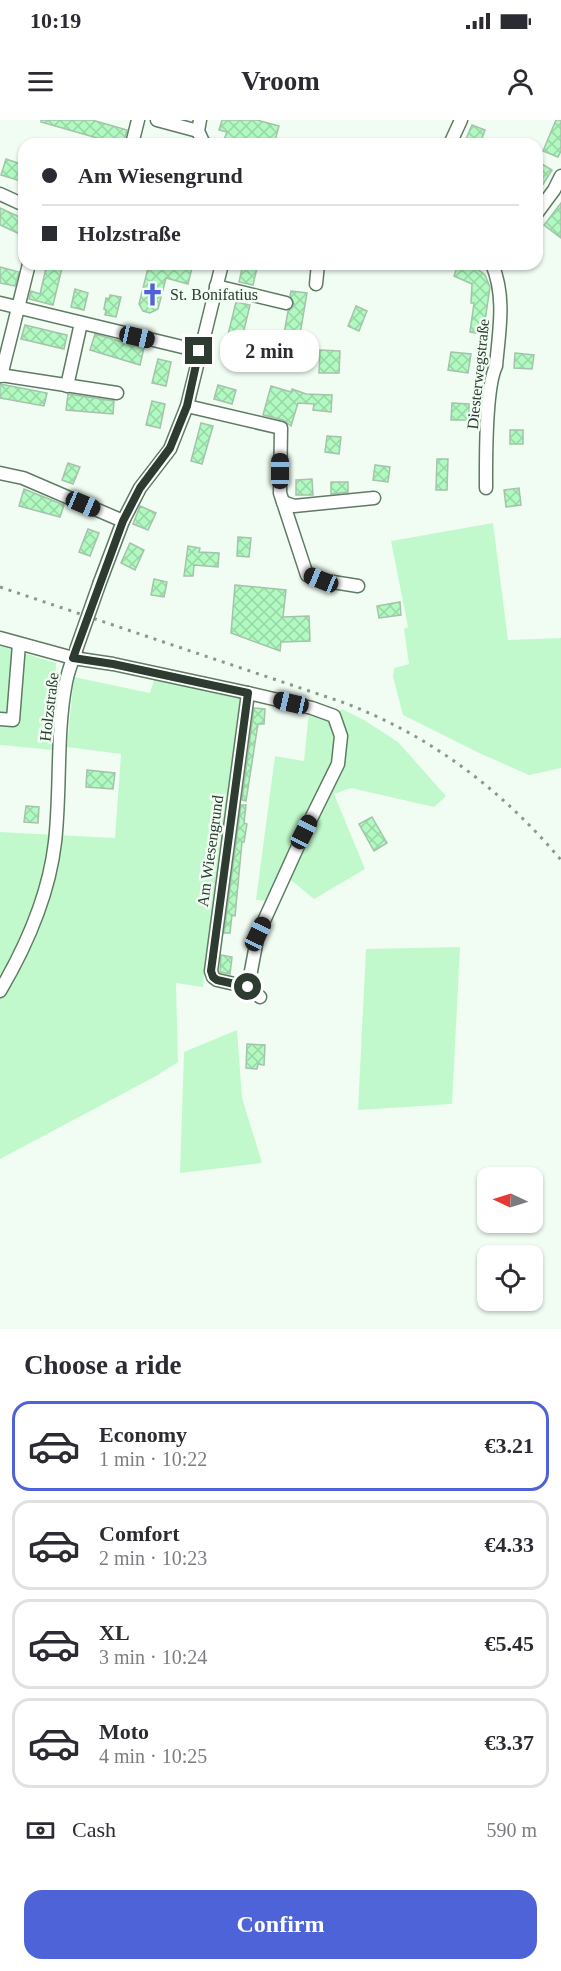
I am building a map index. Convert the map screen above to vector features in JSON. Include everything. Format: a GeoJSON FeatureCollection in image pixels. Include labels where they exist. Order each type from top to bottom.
{"type":"FeatureCollection","features":[{"type":"Feature","properties":{"kind":"street"},"geometry":{"type":"LineString","coordinates":[[134,138],[138,120]]}},
{"type":"Feature","properties":{"kind":"street"},"geometry":{"type":"LineString","coordinates":[[157,120],[199,126]]}},
{"type":"Feature","properties":{"kind":"street"},"geometry":{"type":"LineString","coordinates":[[453,138],[461,120]]}},
{"type":"Feature","properties":{"kind":"street"},"geometry":{"type":"LineString","coordinates":[[543,205],[561,176]]}},
{"type":"Feature","properties":{"kind":"street"},"geometry":{"type":"LineString","coordinates":[[0,194],[18,202]]}},
{"type":"Feature","properties":{"kind":"street"},"geometry":{"type":"LineString","coordinates":[[27,270],[0,376],[117,393]]}},
{"type":"Feature","properties":{"kind":"street","name":"Holzstraße"},"geometry":{"type":"LineString","coordinates":[[0,991],[30,934],[47,887],[55,842],[65,692],[75,654],[123,521],[140,488],[170,448],[187,406],[220,270]]}},
{"type":"Feature","properties":{"kind":"street"},"geometry":{"type":"LineString","coordinates":[[316,284],[317,270]]}},
{"type":"Feature","properties":{"kind":"street","name":"Diesterwegstraße"},"geometry":{"type":"LineString","coordinates":[[486,488],[489,408],[492,373],[496,366],[501,301],[494,270]]}},
{"type":"Feature","properties":{"kind":"street"},"geometry":{"type":"LineString","coordinates":[[216,286],[286,303]]}},
{"type":"Feature","properties":{"kind":"street"},"geometry":{"type":"LineString","coordinates":[[0,303],[199,351]]}},
{"type":"Feature","properties":{"kind":"street"},"geometry":{"type":"LineString","coordinates":[[67,386],[81,323]]}},
{"type":"Feature","properties":{"kind":"street"},"geometry":{"type":"LineString","coordinates":[[187,406],[281,428],[280,493],[307,574],[321,580],[358,586]]}},
{"type":"Feature","properties":{"kind":"street"},"geometry":{"type":"LineString","coordinates":[[0,472],[23,478],[123,521]]}},
{"type":"Feature","properties":{"kind":"street"},"geometry":{"type":"LineString","coordinates":[[283,502],[294,506],[374,498]]}},
{"type":"Feature","properties":{"kind":"street"},"geometry":{"type":"LineString","coordinates":[[0,638],[248,693],[312,708],[334,716],[341,736],[338,764],[304,832],[258,934],[248,987]]}},
{"type":"Feature","properties":{"kind":"street"},"geometry":{"type":"LineString","coordinates":[[0,719],[13,720],[19,644]]}},
{"type":"Feature","properties":{"kind":"street","name":"Am Wiesengrund"},"geometry":{"type":"LineString","coordinates":[[248,693],[211,971],[217,980],[248,987],[260,997]]}},
{"type":"Feature","properties":{"kind":"green space"},"geometry":{"type":"Polygon","coordinates":[[[493,523],[508,640],[561,638],[561,768],[529,775],[403,715],[393,677],[394,668],[409,664],[404,629],[408,627],[391,541],[493,523]]]}},
{"type":"Feature","properties":{"kind":"green space"},"geometry":{"type":"Polygon","coordinates":[[[0,646],[56,663],[53,750],[0,745],[0,646]]]}},
{"type":"Feature","properties":{"kind":"green space"},"geometry":{"type":"Polygon","coordinates":[[[156,674],[240,696],[203,987],[176,983],[178,1062],[0,1159],[0,832],[115,838],[121,754],[67,747],[74,677],[150,693],[156,674]]]}},
{"type":"Feature","properties":{"kind":"green space"},"geometry":{"type":"Polygon","coordinates":[[[342,709],[398,742],[446,796],[434,807],[351,788],[334,794],[365,869],[314,899],[291,880],[270,901],[256,900],[275,756],[304,761],[309,711],[329,719],[342,709]]]}},
{"type":"Feature","properties":{"kind":"green space"},"geometry":{"type":"Polygon","coordinates":[[[460,947],[452,1104],[358,1110],[366,949],[460,947]]]}},
{"type":"Feature","properties":{"kind":"green space"},"geometry":{"type":"Polygon","coordinates":[[[237,1030],[242,1098],[262,1163],[180,1173],[184,1052],[237,1030]]]}},
{"type":"Feature","properties":{"kind":"building"},"geometry":{"type":"Polygon","coordinates":[[[41,120],[92,120],[127,130],[125,138],[97,138],[41,122],[41,120]]]}},
{"type":"Feature","properties":{"kind":"building"},"geometry":{"type":"Polygon","coordinates":[[[222,120],[257,120],[279,126],[276,138],[225,138],[227,132],[219,130],[222,120]]]}},
{"type":"Feature","properties":{"kind":"building"},"geometry":{"type":"Polygon","coordinates":[[[556,120],[561,120],[561,151],[558,157],[543,151],[556,120]]]}},
{"type":"Feature","properties":{"kind":"building"},"geometry":{"type":"Polygon","coordinates":[[[472,125],[485,130],[482,138],[466,138],[472,125]]]}},
{"type":"Feature","properties":{"kind":"building"},"geometry":{"type":"Polygon","coordinates":[[[6,159],[18,163],[18,180],[1,175],[6,159]]]}},
{"type":"Feature","properties":{"kind":"building"},"geometry":{"type":"Polygon","coordinates":[[[543,165],[552,170],[543,184],[543,165]]]}},
{"type":"Feature","properties":{"kind":"building"},"geometry":{"type":"Polygon","coordinates":[[[561,203],[561,238],[544,225],[561,203]]]}},
{"type":"Feature","properties":{"kind":"building"},"geometry":{"type":"Polygon","coordinates":[[[0,208],[18,216],[18,233],[0,225],[0,208]]]}},
{"type":"Feature","properties":{"kind":"building"},"geometry":{"type":"Polygon","coordinates":[[[0,267],[19,272],[15,286],[0,283],[0,267]]]}},
{"type":"Feature","properties":{"kind":"building"},"geometry":{"type":"Polygon","coordinates":[[[46,270],[62,270],[53,305],[29,299],[31,291],[40,294],[46,270]]]}},
{"type":"Feature","properties":{"kind":"building","name":"St. Bonifatius"},"geometry":{"type":"Polygon","coordinates":[[[148,270],[192,270],[188,284],[166,278],[158,309],[150,313],[143,311],[139,304],[148,270]]]}},
{"type":"Feature","properties":{"kind":"building"},"geometry":{"type":"Polygon","coordinates":[[[242,270],[257,270],[253,285],[239,282],[242,270]]]}},
{"type":"Feature","properties":{"kind":"building"},"geometry":{"type":"Polygon","coordinates":[[[456,270],[479,270],[485,275],[490,287],[483,334],[470,332],[474,303],[471,303],[472,284],[454,276],[456,270]]]}},
{"type":"Feature","properties":{"kind":"building"},"geometry":{"type":"Polygon","coordinates":[[[75,289],[88,293],[84,310],[71,307],[75,289]]]}},
{"type":"Feature","properties":{"kind":"building"},"geometry":{"type":"Polygon","coordinates":[[[291,291],[307,293],[296,358],[280,356],[288,311],[294,304],[290,296],[291,291]]]}},
{"type":"Feature","properties":{"kind":"building"},"geometry":{"type":"Polygon","coordinates":[[[110,295],[121,297],[116,317],[105,315],[106,298],[109,299],[110,295]]]}},
{"type":"Feature","properties":{"kind":"building"},"geometry":{"type":"Polygon","coordinates":[[[236,302],[250,305],[238,355],[224,351],[236,302]]]}},
{"type":"Feature","properties":{"kind":"building"},"geometry":{"type":"Polygon","coordinates":[[[356,306],[367,311],[359,331],[348,326],[356,306]]]}},
{"type":"Feature","properties":{"kind":"building"},"geometry":{"type":"Polygon","coordinates":[[[25,325],[67,335],[64,349],[21,339],[25,325]]]}},
{"type":"Feature","properties":{"kind":"building"},"geometry":{"type":"Polygon","coordinates":[[[95,334],[144,348],[140,365],[90,350],[95,334]]]}},
{"type":"Feature","properties":{"kind":"building"},"geometry":{"type":"Polygon","coordinates":[[[320,350],[340,351],[339,373],[319,373],[320,350]]]}},
{"type":"Feature","properties":{"kind":"building"},"geometry":{"type":"Polygon","coordinates":[[[451,352],[471,354],[468,373],[448,370],[451,352]]]}},
{"type":"Feature","properties":{"kind":"building"},"geometry":{"type":"Polygon","coordinates":[[[515,353],[534,355],[532,369],[514,368],[515,353]]]}},
{"type":"Feature","properties":{"kind":"building"},"geometry":{"type":"Polygon","coordinates":[[[158,359],[171,362],[166,386],[152,383],[158,359]]]}},
{"type":"Feature","properties":{"kind":"building"},"geometry":{"type":"Polygon","coordinates":[[[0,384],[47,393],[44,406],[0,398],[0,384]]]}},
{"type":"Feature","properties":{"kind":"building"},"geometry":{"type":"Polygon","coordinates":[[[218,385],[236,390],[232,404],[214,399],[218,385]]]}},
{"type":"Feature","properties":{"kind":"building"},"geometry":{"type":"Polygon","coordinates":[[[271,386],[291,392],[292,389],[306,394],[332,395],[331,412],[313,410],[314,404],[298,403],[291,426],[283,420],[263,415],[271,386]]]}},
{"type":"Feature","properties":{"kind":"building"},"geometry":{"type":"Polygon","coordinates":[[[68,394],[114,401],[113,414],[66,410],[68,394]]]}},
{"type":"Feature","properties":{"kind":"building"},"geometry":{"type":"Polygon","coordinates":[[[152,401],[165,404],[160,428],[146,425],[152,401]]]}},
{"type":"Feature","properties":{"kind":"building"},"geometry":{"type":"Polygon","coordinates":[[[452,403],[469,404],[469,420],[451,420],[452,403]]]}},
{"type":"Feature","properties":{"kind":"building"},"geometry":{"type":"Polygon","coordinates":[[[201,423],[213,426],[202,464],[191,461],[201,423]]]}},
{"type":"Feature","properties":{"kind":"building"},"geometry":{"type":"Polygon","coordinates":[[[510,430],[523,430],[523,444],[510,444],[510,430]]]}},
{"type":"Feature","properties":{"kind":"building"},"geometry":{"type":"Polygon","coordinates":[[[327,436],[341,437],[339,454],[325,452],[327,436]]]}},
{"type":"Feature","properties":{"kind":"building"},"geometry":{"type":"Polygon","coordinates":[[[437,459],[448,459],[447,490],[436,490],[437,459]]]}},
{"type":"Feature","properties":{"kind":"building"},"geometry":{"type":"Polygon","coordinates":[[[68,463],[80,467],[73,484],[62,480],[68,463]]]}},
{"type":"Feature","properties":{"kind":"building"},"geometry":{"type":"Polygon","coordinates":[[[375,465],[390,467],[388,482],[373,480],[375,465]]]}},
{"type":"Feature","properties":{"kind":"building"},"geometry":{"type":"Polygon","coordinates":[[[312,479],[313,495],[296,495],[296,480],[312,479]]]}},
{"type":"Feature","properties":{"kind":"building"},"geometry":{"type":"Polygon","coordinates":[[[331,482],[348,482],[348,492],[331,494],[331,482]]]}},
{"type":"Feature","properties":{"kind":"building"},"geometry":{"type":"Polygon","coordinates":[[[519,488],[521,505],[506,507],[504,490],[519,488]]]}},
{"type":"Feature","properties":{"kind":"building"},"geometry":{"type":"Polygon","coordinates":[[[24,489],[64,505],[60,517],[19,506],[24,489]]]}},
{"type":"Feature","properties":{"kind":"building"},"geometry":{"type":"Polygon","coordinates":[[[140,506],[156,513],[148,530],[133,524],[140,506]]]}},
{"type":"Feature","properties":{"kind":"building"},"geometry":{"type":"Polygon","coordinates":[[[88,529],[99,533],[90,556],[79,552],[88,529]]]}},
{"type":"Feature","properties":{"kind":"building"},"geometry":{"type":"Polygon","coordinates":[[[238,537],[251,538],[249,557],[237,556],[238,537]]]}},
{"type":"Feature","properties":{"kind":"building"},"geometry":{"type":"Polygon","coordinates":[[[130,543],[144,550],[135,570],[121,563],[130,543]]]}},
{"type":"Feature","properties":{"kind":"building"},"geometry":{"type":"Polygon","coordinates":[[[188,546],[200,548],[199,552],[219,553],[218,567],[194,565],[193,576],[184,576],[188,546]]]}},
{"type":"Feature","properties":{"kind":"building"},"geometry":{"type":"Polygon","coordinates":[[[154,579],[167,582],[164,597],[151,595],[154,579]]]}},
{"type":"Feature","properties":{"kind":"building"},"geometry":{"type":"Polygon","coordinates":[[[235,585],[286,590],[283,617],[309,616],[310,641],[281,642],[280,651],[231,633],[235,585]]]}},
{"type":"Feature","properties":{"kind":"building"},"geometry":{"type":"Polygon","coordinates":[[[400,602],[401,615],[379,618],[377,606],[400,602]]]}},
{"type":"Feature","properties":{"kind":"building"},"geometry":{"type":"Polygon","coordinates":[[[254,708],[265,709],[264,724],[258,724],[246,801],[242,800],[254,708]]]}},
{"type":"Feature","properties":{"kind":"building"},"geometry":{"type":"Polygon","coordinates":[[[87,770],[115,773],[113,789],[86,787],[87,770]]]}},
{"type":"Feature","properties":{"kind":"building"},"geometry":{"type":"Polygon","coordinates":[[[241,805],[246,805],[244,823],[247,824],[244,842],[242,842],[235,916],[232,915],[230,933],[224,933],[241,805]]]}},
{"type":"Feature","properties":{"kind":"building"},"geometry":{"type":"Polygon","coordinates":[[[26,806],[39,807],[38,823],[24,822],[26,806]]]}},
{"type":"Feature","properties":{"kind":"building"},"geometry":{"type":"Polygon","coordinates":[[[372,817],[387,843],[374,851],[359,824],[372,817]]]}},
{"type":"Feature","properties":{"kind":"building"},"geometry":{"type":"Polygon","coordinates":[[[221,955],[232,957],[230,974],[220,972],[221,955]]]}},
{"type":"Feature","properties":{"kind":"building"},"geometry":{"type":"Polygon","coordinates":[[[247,1044],[265,1045],[264,1065],[258,1064],[257,1069],[246,1068],[247,1044]]]}},
{"type":"Feature","properties":{"kind":"railway"},"geometry":{"type":"LineString","coordinates":[[0,587],[342,702],[374,715],[434,748],[462,767],[514,810],[561,860]]}},
{"type":"Feature","properties":{"kind":"place","name":"St. Bonifatius"},"geometry":{"type":"Point","coordinates":[152,294]}},
{"type":"Feature","properties":{"kind":"route"},"geometry":{"type":"LineString","coordinates":[[199,351],[187,406],[170,448],[140,488],[123,521],[73,658],[113,664],[248,693],[211,971],[217,980],[248,987]]}}]}
